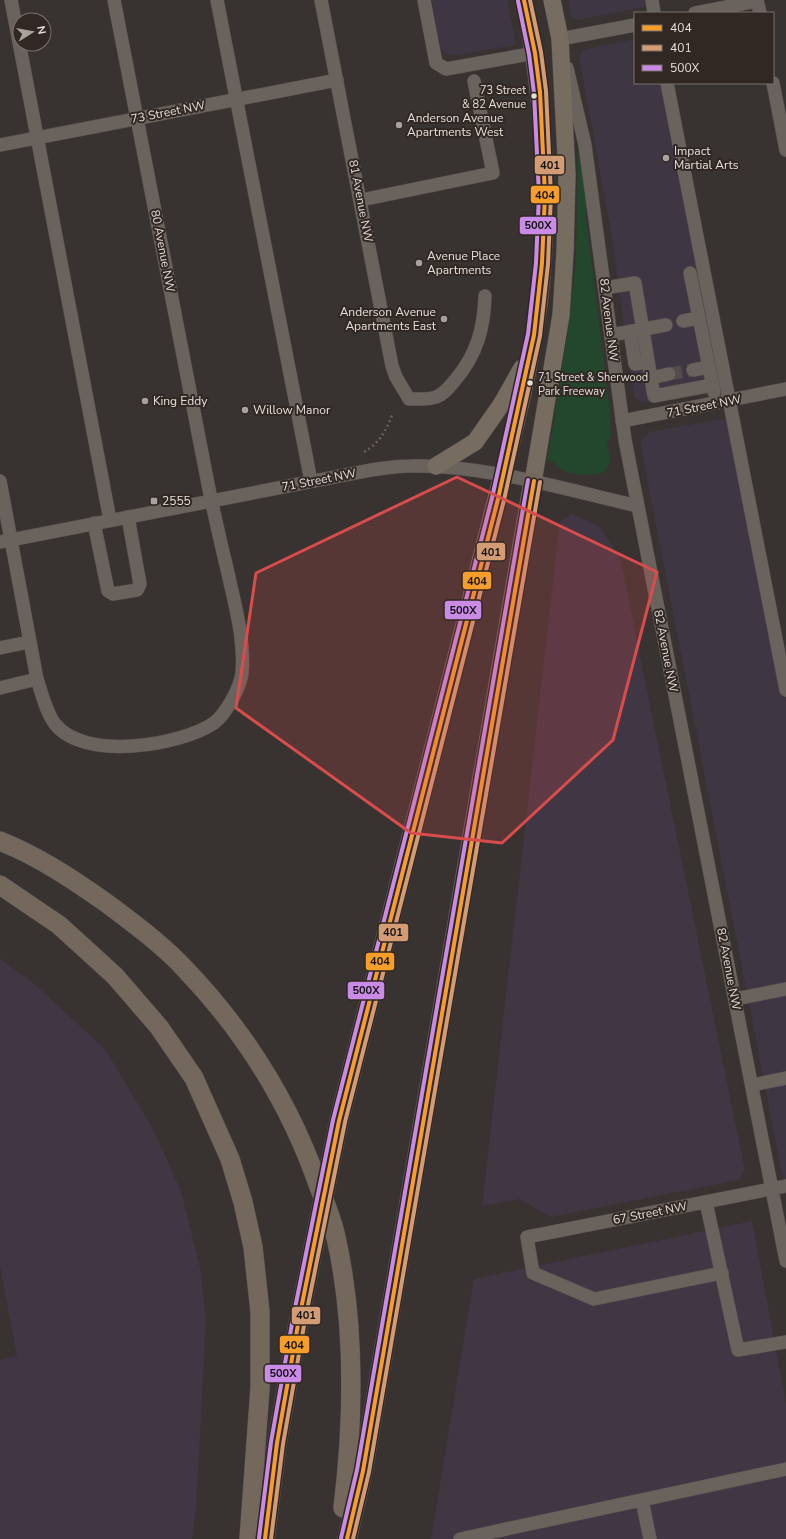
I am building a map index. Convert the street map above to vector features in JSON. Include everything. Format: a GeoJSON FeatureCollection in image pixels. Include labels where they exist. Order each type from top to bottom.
{"type":"FeatureCollection","features":[{"type":"Feature","properties":{"kind":"highway"},"geometry":{"type":"LineString","coordinates":[[265,1539],[277,1443],[299,1319],[339,1121],[503,476]]}},
{"type":"Feature","properties":{"kind":"highway"},"geometry":{"type":"LineString","coordinates":[[347,1539],[364,1463],[533,482]]}},
{"type":"Feature","properties":{"kind":"highway"},"geometry":{"type":"LineString","coordinates":[[0,841],[50,866],[85,888],[137,926],[185,969],[233,1024],[272,1083],[308,1154],[335,1231],[346,1291],[351,1408],[348,1465],[340,1539]]}},
{"type":"Feature","properties":{"kind":"highway"},"geometry":{"type":"LineString","coordinates":[[0,885],[59,925],[115,976],[159,1027],[194,1078],[230,1159],[243,1202],[253,1247],[260,1312],[260,1388],[249,1539]]}},
{"type":"Feature","properties":{"kind":"main road"},"geometry":{"type":"LineString","coordinates":[[503,476],[530,354],[539,296],[545,195],[542,128],[535,53],[524,0]]}},
{"type":"Feature","properties":{"kind":"main road","name":"82 Avenue NW"},"geometry":{"type":"LineString","coordinates":[[533,482],[561,315],[565,252],[568,175],[560,39],[552,0]]}},
{"type":"Feature","properties":{"kind":"main road"},"geometry":{"type":"LineString","coordinates":[[436,466],[475,442],[501,405],[530,354]]}},
{"type":"Feature","properties":{"kind":"street"},"geometry":{"type":"LineString","coordinates":[[11,0],[110,520]]}},
{"type":"Feature","properties":{"kind":"street","name":"80 Avenue NW"},"geometry":{"type":"LineString","coordinates":[[0,481],[6,541],[37,679],[46,706],[56,725],[76,740],[104,747],[136,746],[184,736],[214,722],[229,706],[242,675],[241,629],[212,501],[114,0]]}},
{"type":"Feature","properties":{"kind":"street"},"geometry":{"type":"LineString","coordinates":[[217,0],[311,481]]}},
{"type":"Feature","properties":{"kind":"street","name":"81 Avenue NW"},"geometry":{"type":"LineString","coordinates":[[321,0],[392,366],[396,377],[409,400],[432,399],[443,394],[464,369],[473,355],[481,335],[484,319],[485,296]]}},
{"type":"Feature","properties":{"kind":"street"},"geometry":{"type":"LineString","coordinates":[[424,0],[436,63],[446,69],[535,53]]}},
{"type":"Feature","properties":{"kind":"street"},"geometry":{"type":"LineString","coordinates":[[652,0],[654,12]]}},
{"type":"Feature","properties":{"kind":"street"},"geometry":{"type":"LineString","coordinates":[[703,12],[758,5]]}},
{"type":"Feature","properties":{"kind":"street"},"geometry":{"type":"LineString","coordinates":[[560,39],[634,25]]}},
{"type":"Feature","properties":{"kind":"street","name":"82 Avenue NW"},"geometry":{"type":"LineString","coordinates":[[560,39],[586,145],[612,335],[622,421],[786,1261]]}},
{"type":"Feature","properties":{"kind":"street","name":"73 Street NW"},"geometry":{"type":"LineString","coordinates":[[0,145],[337,80]]}},
{"type":"Feature","properties":{"kind":"street"},"geometry":{"type":"LineString","coordinates":[[361,200],[493,173],[474,81]]}},
{"type":"Feature","properties":{"kind":"street"},"geometry":{"type":"LineString","coordinates":[[668,84],[786,690]]}},
{"type":"Feature","properties":{"kind":"street"},"geometry":{"type":"LineString","coordinates":[[773,84],[786,150]]}},
{"type":"Feature","properties":{"kind":"street"},"geometry":{"type":"LineString","coordinates":[[690,273],[716,403]]}},
{"type":"Feature","properties":{"kind":"street"},"geometry":{"type":"LineString","coordinates":[[605,288],[635,283],[636,331],[648,362],[654,396],[713,385]]}},
{"type":"Feature","properties":{"kind":"street"},"geometry":{"type":"LineString","coordinates":[[683,321],[699,318]]}},
{"type":"Feature","properties":{"kind":"street"},"geometry":{"type":"LineString","coordinates":[[612,335],[666,325]]}},
{"type":"Feature","properties":{"kind":"street"},"geometry":{"type":"LineString","coordinates":[[693,370],[709,367]]}},
{"type":"Feature","properties":{"kind":"street"},"geometry":{"type":"LineString","coordinates":[[651,378],[669,374]]}},
{"type":"Feature","properties":{"kind":"street","name":"71 Street NW"},"geometry":{"type":"LineString","coordinates":[[622,421],[786,389]]}},
{"type":"Feature","properties":{"kind":"street","name":"71 Street NW"},"geometry":{"type":"LineString","coordinates":[[6,541],[311,481],[396,467],[436,466],[503,476],[638,506]]}},
{"type":"Feature","properties":{"kind":"street"},"geometry":{"type":"LineString","coordinates":[[94,523],[108,591],[114,594],[137,590],[140,584],[128,517]]}},
{"type":"Feature","properties":{"kind":"street"},"geometry":{"type":"LineString","coordinates":[[0,648],[29,642]]}},
{"type":"Feature","properties":{"kind":"street"},"geometry":{"type":"LineString","coordinates":[[0,688],[37,679]]}},
{"type":"Feature","properties":{"kind":"street"},"geometry":{"type":"LineString","coordinates":[[735,999],[786,989]]}},
{"type":"Feature","properties":{"kind":"street"},"geometry":{"type":"LineString","coordinates":[[752,1085],[786,1078]]}},
{"type":"Feature","properties":{"kind":"street","name":"67 Street NW"},"geometry":{"type":"LineString","coordinates":[[722,1273],[594,1299],[533,1273],[527,1237],[786,1186]]}},
{"type":"Feature","properties":{"kind":"street"},"geometry":{"type":"LineString","coordinates":[[706,1202],[738,1350],[786,1342]]}},
{"type":"Feature","properties":{"kind":"street"},"geometry":{"type":"LineString","coordinates":[[460,1539],[514,1534],[642,1500],[786,1469]]}},
{"type":"Feature","properties":{"kind":"street"},"geometry":{"type":"LineString","coordinates":[[642,1500],[650,1539]]}},
{"type":"Feature","properties":{"kind":"path"},"geometry":{"type":"LineString","coordinates":[[364,452],[375,445],[383,437],[393,412]]}},
{"type":"Feature","properties":{"kind":"highlighted area"},"geometry":{"type":"Polygon","coordinates":[[[457,477],[657,572],[613,740],[502,843],[411,833],[236,708],[256,573],[457,477]]]}},
{"type":"Feature","properties":{"kind":"shaded area"},"geometry":{"type":"Polygon","coordinates":[[[432,0],[507,0],[516,45],[450,56],[441,50],[432,0]]]}},
{"type":"Feature","properties":{"kind":"shaded area"},"geometry":{"type":"Polygon","coordinates":[[[569,0],[647,0],[648,6],[578,20],[572,17],[569,0]]]}},
{"type":"Feature","properties":{"kind":"shaded area"},"geometry":{"type":"Polygon","coordinates":[[[634,39],[634,84],[665,84],[723,387],[642,402],[634,397],[612,237],[579,56],[583,50],[634,39]]]}},
{"type":"Feature","properties":{"kind":"shaded area"},"geometry":{"type":"Polygon","coordinates":[[[734,417],[786,670],[786,1194],[640,442],[649,432],[734,417]]]}},
{"type":"Feature","properties":{"kind":"shaded area"},"geometry":{"type":"Polygon","coordinates":[[[572,514],[599,526],[620,558],[745,1170],[739,1180],[550,1217],[520,1199],[482,1206],[560,521],[572,514]]]}},
{"type":"Feature","properties":{"kind":"shaded area"},"geometry":{"type":"Polygon","coordinates":[[[0,959],[31,981],[105,1049],[153,1129],[181,1191],[200,1268],[206,1319],[196,1509],[192,1539],[0,1539],[0,1360],[17,1356],[0,1267],[0,959]]]}},
{"type":"Feature","properties":{"kind":"shaded area"},"geometry":{"type":"Polygon","coordinates":[[[752,1221],[786,1403],[786,1539],[431,1539],[474,1279],[752,1221]]]}},
{"type":"Feature","properties":{"kind":"green space"},"geometry":{"type":"Polygon","coordinates":[[[578,148],[587,198],[586,218],[610,412],[611,437],[607,442],[609,463],[605,471],[591,475],[573,474],[564,471],[548,460],[568,330],[576,260],[578,148]]]}},
{"type":"Feature","properties":{"kind":"tunnel"},"geometry":{"type":"LineString","coordinates":[[669,374],[693,370]]}},
{"type":"Feature","properties":{"kind":"transit line","name":"404"},"geometry":{"type":"LineString","coordinates":[[265,1539],[277,1443],[299,1319],[339,1121],[498,499],[534,335],[542,263],[545,195],[540,92],[535,53],[524,0]]}},
{"type":"Feature","properties":{"kind":"transit line","name":"401"},"geometry":{"type":"LineString","coordinates":[[271,1539],[283,1444],[305,1320],[345,1122],[504,500],[540,336],[548,264],[551,195],[546,91],[541,52],[530,0]]}},
{"type":"Feature","properties":{"kind":"transit line","name":"500X"},"geometry":{"type":"LineString","coordinates":[[259,1538],[271,1442],[293,1318],[333,1120],[492,498],[528,334],[536,263],[539,195],[534,93],[529,54],[518,1]]}},
{"type":"Feature","properties":{"kind":"transit line","name":"500X"},"geometry":{"type":"LineString","coordinates":[[341,1538],[357,1470],[528,480]]}},
{"type":"Feature","properties":{"kind":"transit line","name":"404"},"geometry":{"type":"LineString","coordinates":[[347,1539],[363,1471],[534,481]]}},
{"type":"Feature","properties":{"kind":"transit line","name":"401"},"geometry":{"type":"LineString","coordinates":[[353,1539],[369,1472],[540,482]]}},
{"type":"Feature","properties":{"kind":"place","name":"73 Street & 82 Avenue"},"geometry":{"type":"Point","coordinates":[534,96]}},
{"type":"Feature","properties":{"kind":"place","name":"Anderson Avenue Apartments West"},"geometry":{"type":"Point","coordinates":[399,125]}},
{"type":"Feature","properties":{"kind":"place","name":"Impact Martial Arts"},"geometry":{"type":"Point","coordinates":[666,158]}},
{"type":"Feature","properties":{"kind":"place","name":"Avenue Place Apartments"},"geometry":{"type":"Point","coordinates":[419,263]}},
{"type":"Feature","properties":{"kind":"place","name":"Anderson Avenue Apartments East"},"geometry":{"type":"Point","coordinates":[444,319]}},
{"type":"Feature","properties":{"kind":"place","name":"71 Street & Sherwood Park Freeway"},"geometry":{"type":"Point","coordinates":[530,383]}},
{"type":"Feature","properties":{"kind":"place","name":"King Eddy"},"geometry":{"type":"Point","coordinates":[145,401]}},
{"type":"Feature","properties":{"kind":"place","name":"Willow Manor"},"geometry":{"type":"Point","coordinates":[245,410]}},
{"type":"Feature","properties":{"kind":"place","name":"2555"},"geometry":{"type":"Point","coordinates":[154,501]}}]}
